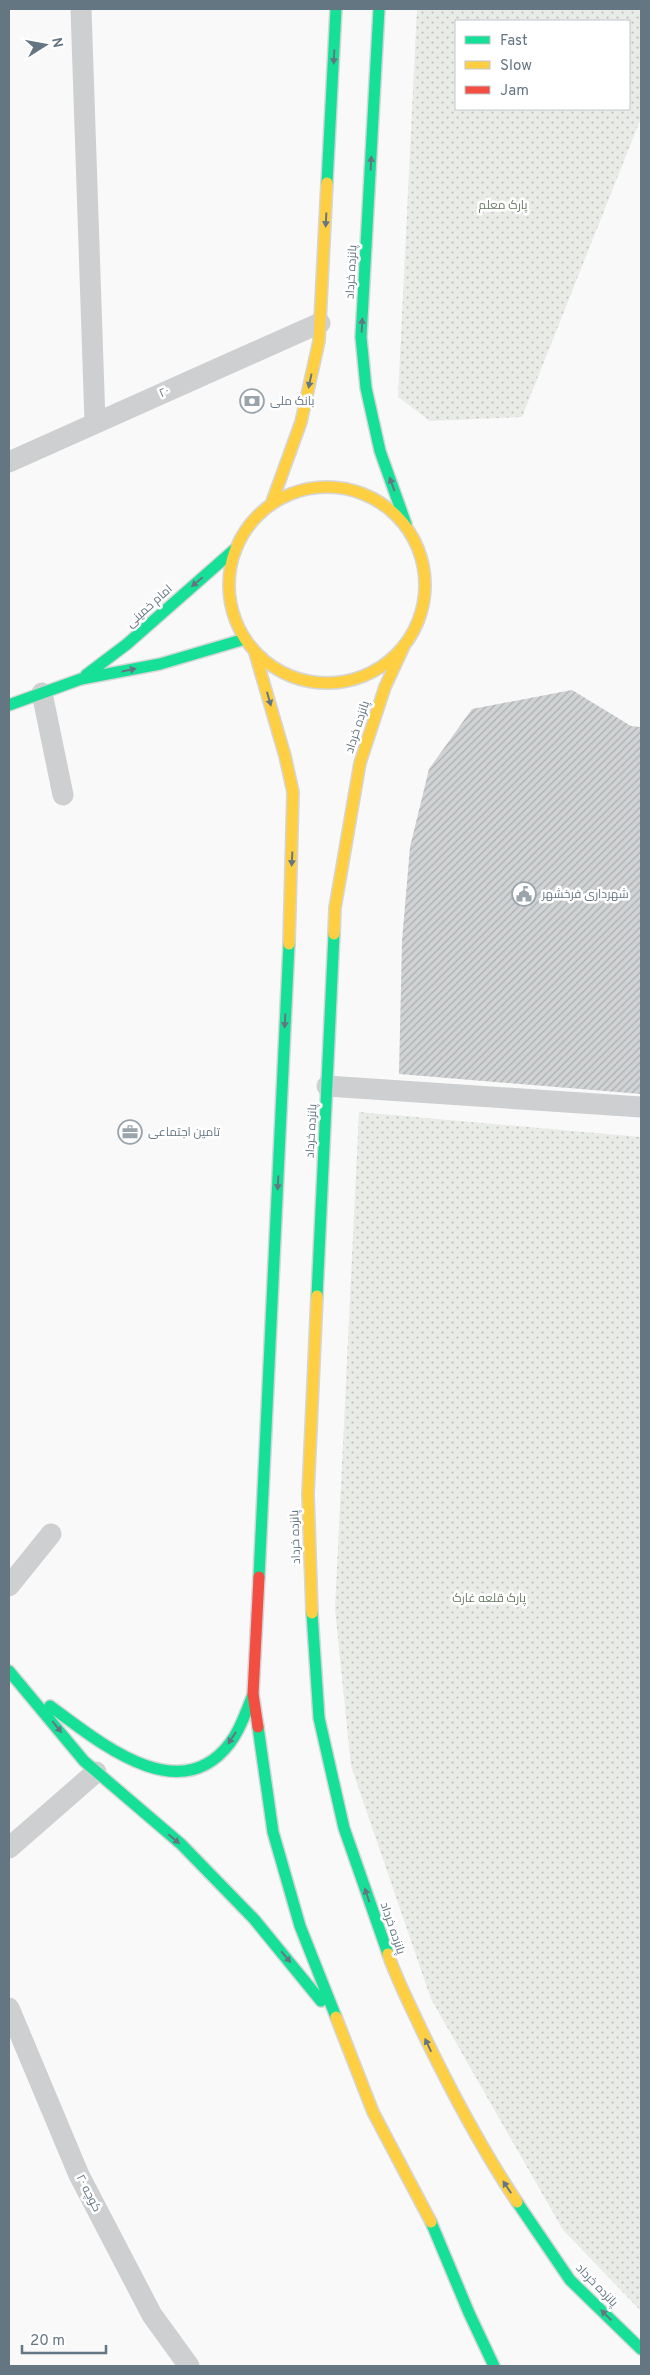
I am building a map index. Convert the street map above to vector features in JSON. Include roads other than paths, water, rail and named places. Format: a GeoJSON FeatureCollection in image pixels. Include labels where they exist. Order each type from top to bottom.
{"type":"FeatureCollection","features":[{"type":"Feature","properties":{"kind":"main road"},"geometry":{"type":"LineString","coordinates":[[272,502],[301,422],[319,341],[336,9]]}},
{"type":"Feature","properties":{"kind":"main road","name":"پانزده خرداد"},"geometry":{"type":"LineString","coordinates":[[379,9],[362,337],[366,388],[380,451],[408,530]]}},
{"type":"Feature","properties":{"kind":"main road"},"geometry":{"type":"LineString","coordinates":[[330,486],[346,489],[360,492],[388,507],[408,530],[422,558],[425,589],[419,619],[404,646],[384,666],[359,678],[331,683],[304,681],[277,670],[255,653],[245,639],[232,611],[228,581],[234,550],[249,524],[272,502],[300,490],[330,486]]}},
{"type":"Feature","properties":{"kind":"main road","name":"امام خمینی"},"geometry":{"type":"LineString","coordinates":[[81,679],[127,644],[234,550]]}},
{"type":"Feature","properties":{"kind":"main road","name":"امام خمینی"},"geometry":{"type":"LineString","coordinates":[[9,705],[81,679],[160,664],[245,639]]}},
{"type":"Feature","properties":{"kind":"main road","name":"پانزده خرداد"},"geometry":{"type":"LineString","coordinates":[[404,646],[384,687],[360,763],[335,908],[308,1494],[311,1591],[319,1718],[344,1828],[394,1972],[439,2067],[499,2176],[570,2280],[641,2349]]}},
{"type":"Feature","properties":{"kind":"main road"},"geometry":{"type":"LineString","coordinates":[[255,653],[286,756],[293,792],[293,844],[265,1482],[253,1694],[273,1832],[300,1926],[374,2112],[432,2223],[469,2313],[494,2366]]}},
{"type":"Feature","properties":{"kind":"main road"},"geometry":{"type":"LineString","coordinates":[[9,1671],[26,1689],[84,1761],[180,1844],[254,1919],[341,2026]]}},
{"type":"Feature","properties":{"kind":"main road"},"geometry":{"type":"LineString","coordinates":[[26,1689],[130,1760],[159,1771],[181,1773],[208,1763],[226,1748],[239,1728],[253,1694]]}},
{"type":"Feature","properties":{"kind":"street"},"geometry":{"type":"LineString","coordinates":[[81,9],[95,422]]}},
{"type":"Feature","properties":{"kind":"street","name":"۲۰"},"geometry":{"type":"LineString","coordinates":[[9,462],[320,323]]}},
{"type":"Feature","properties":{"kind":"street"},"geometry":{"type":"LineString","coordinates":[[42,693],[63,795]]}},
{"type":"Feature","properties":{"kind":"street"},"geometry":{"type":"LineString","coordinates":[[327,1086],[641,1108]]}},
{"type":"Feature","properties":{"kind":"street"},"geometry":{"type":"LineString","coordinates":[[9,1586],[51,1534]]}},
{"type":"Feature","properties":{"kind":"street"},"geometry":{"type":"LineString","coordinates":[[9,1848],[96,1772]]}},
{"type":"Feature","properties":{"kind":"street","name":"کوچه ۲۰"},"geometry":{"type":"LineString","coordinates":[[9,2008],[79,2175],[152,2315],[189,2366]]}},
{"type":"Feature","properties":{"kind":"place","name":"بانک ملی"},"geometry":{"type":"Point","coordinates":[252,401]}},
{"type":"Feature","properties":{"kind":"place","name":"شهرداری فرخشهر"},"geometry":{"type":"Point","coordinates":[524,894]}},
{"type":"Feature","properties":{"kind":"place","name":"تامین اجتماعی"},"geometry":{"type":"Point","coordinates":[130,1132]}},
{"type":"Feature","properties":{"kind":"park label","name":"پارک معلم"},"geometry":{"type":"Point","coordinates":[503,205]}},
{"type":"Feature","properties":{"kind":"park label","name":"پارک قلعه غارک"},"geometry":{"type":"Point","coordinates":[489,1598]}}]}
